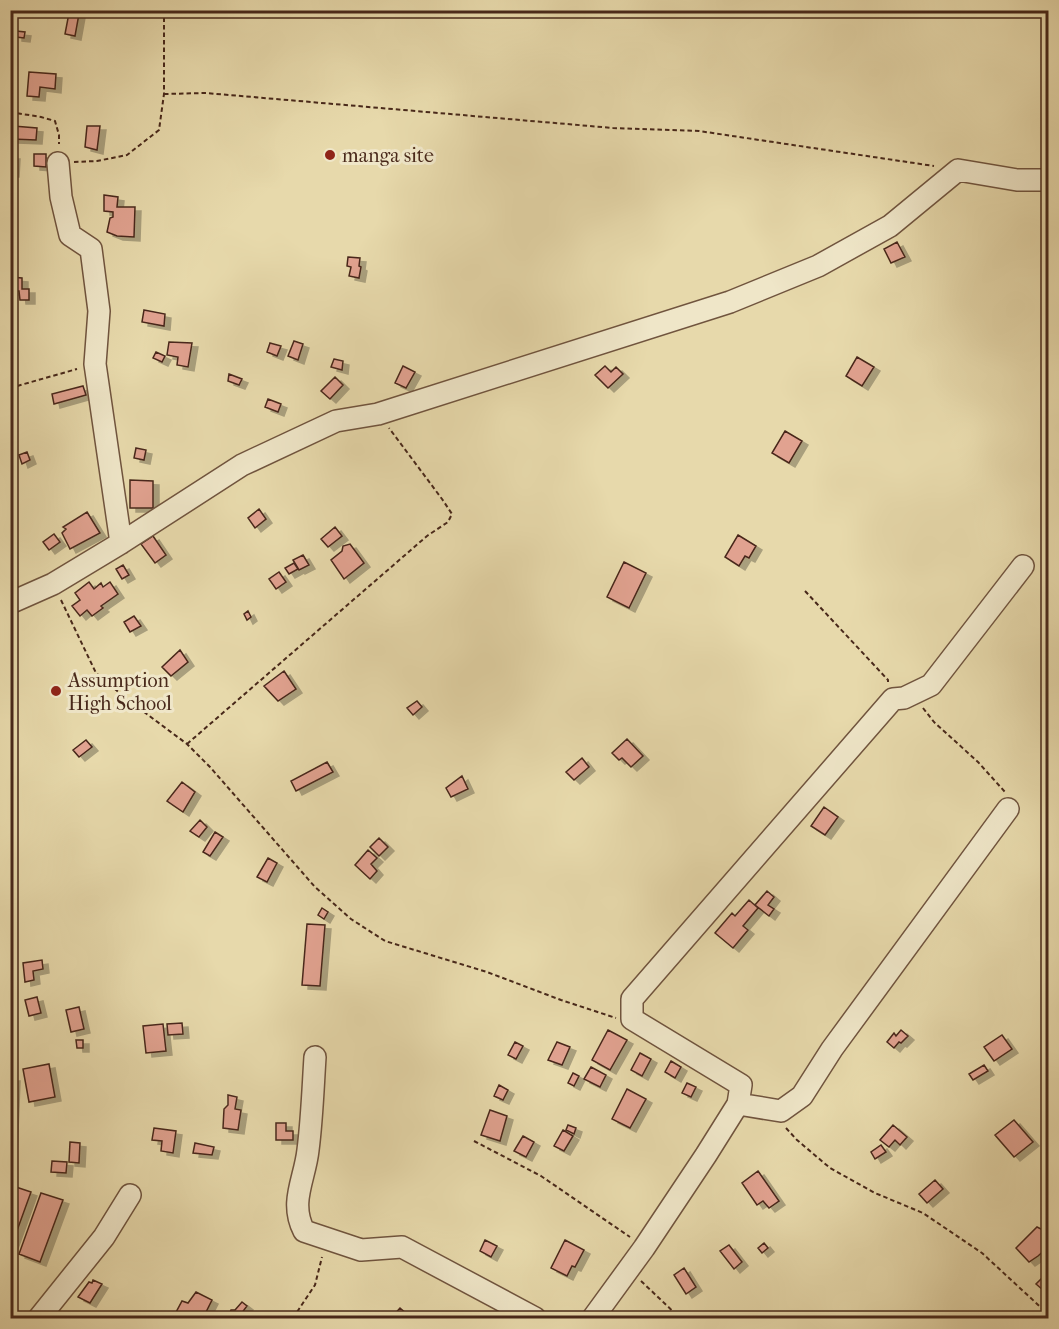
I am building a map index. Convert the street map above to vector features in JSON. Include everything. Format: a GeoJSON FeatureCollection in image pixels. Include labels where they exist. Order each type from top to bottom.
{"type":"FeatureCollection","features":[{"type":"Feature","properties":{"kind":"street"},"geometry":{"type":"LineString","coordinates":[[58,163],[61,197],[70,235],[91,249],[99,311],[95,364],[121,543]]}},
{"type":"Feature","properties":{"kind":"street"},"geometry":{"type":"LineString","coordinates":[[10,603],[53,584],[242,465],[336,421],[378,414],[730,302],[818,266],[890,226],[958,170],[1017,180],[1048,180]]}},
{"type":"Feature","properties":{"kind":"street"},"geometry":{"type":"LineString","coordinates":[[593,1318],[644,1248],[706,1155],[738,1104],[741,1085],[632,1018],[632,999],[902,697],[931,685],[1023,566]]}},
{"type":"Feature","properties":{"kind":"street"},"geometry":{"type":"LineString","coordinates":[[738,1104],[781,1111],[802,1096],[832,1048],[1008,809]]}},
{"type":"Feature","properties":{"kind":"street"},"geometry":{"type":"LineString","coordinates":[[315,1057],[308,1152],[298,1196],[298,1220],[304,1231],[361,1250],[402,1247],[535,1318]]}},
{"type":"Feature","properties":{"kind":"street"},"geometry":{"type":"LineString","coordinates":[[39,1318],[104,1237],[130,1195]]}},
{"type":"Feature","properties":{"kind":"path"},"geometry":{"type":"LineString","coordinates":[[10,112],[55,121],[59,135],[58,163],[97,161],[127,155],[159,130],[164,94],[164,10]]}},
{"type":"Feature","properties":{"kind":"path"},"geometry":{"type":"LineString","coordinates":[[164,94],[206,93],[614,128],[699,131],[958,170]]}},
{"type":"Feature","properties":{"kind":"path"},"geometry":{"type":"LineString","coordinates":[[10,388],[95,364]]}},
{"type":"Feature","properties":{"kind":"path"},"geometry":{"type":"LineString","coordinates":[[187,744],[418,544],[448,522],[452,514],[378,414]]}},
{"type":"Feature","properties":{"kind":"path"},"geometry":{"type":"LineString","coordinates":[[53,584],[96,673],[187,744],[315,887],[351,919],[385,941],[487,972],[615,1018],[632,1018]]}},
{"type":"Feature","properties":{"kind":"path"},"geometry":{"type":"LineString","coordinates":[[805,591],[902,697],[978,762],[1005,792],[1008,809]]}},
{"type":"Feature","properties":{"kind":"path"},"geometry":{"type":"LineString","coordinates":[[781,1111],[786,1127],[797,1140],[830,1168],[875,1193],[923,1213],[982,1253],[1048,1314]]}},
{"type":"Feature","properties":{"kind":"path"},"geometry":{"type":"LineString","coordinates":[[474,1141],[541,1176],[644,1248]]}},
{"type":"Feature","properties":{"kind":"path"},"geometry":{"type":"LineString","coordinates":[[293,1318],[315,1285],[326,1239]]}},
{"type":"Feature","properties":{"kind":"path"},"geometry":{"type":"LineString","coordinates":[[629,1269],[680,1318]]}},
{"type":"Feature","properties":{"kind":"building"},"geometry":{"type":"Polygon","coordinates":[[[69,13],[79,14],[75,36],[65,34],[69,13]]]}},
{"type":"Feature","properties":{"kind":"building"},"geometry":{"type":"Polygon","coordinates":[[[16,31],[25,32],[24,38],[16,37],[16,31]]]}},
{"type":"Feature","properties":{"kind":"building"},"geometry":{"type":"Polygon","coordinates":[[[29,72],[56,74],[55,89],[40,87],[39,97],[27,96],[29,72]]]}},
{"type":"Feature","properties":{"kind":"building"},"geometry":{"type":"Polygon","coordinates":[[[13,126],[37,128],[36,140],[12,139],[13,126]]]}},
{"type":"Feature","properties":{"kind":"building"},"geometry":{"type":"Polygon","coordinates":[[[87,126],[100,126],[97,150],[85,147],[87,126]]]}},
{"type":"Feature","properties":{"kind":"building"},"geometry":{"type":"Polygon","coordinates":[[[34,154],[46,154],[46,167],[34,166],[34,154]]]}},
{"type":"Feature","properties":{"kind":"building"},"geometry":{"type":"Polygon","coordinates":[[[10,155],[14,155],[13,173],[10,173],[10,155]]]}},
{"type":"Feature","properties":{"kind":"building"},"geometry":{"type":"Polygon","coordinates":[[[104,195],[118,197],[117,207],[135,207],[134,237],[117,236],[107,232],[113,212],[104,211],[104,195]]]}},
{"type":"Feature","properties":{"kind":"building"},"geometry":{"type":"Polygon","coordinates":[[[897,242],[905,257],[891,263],[884,249],[897,242]]]}},
{"type":"Feature","properties":{"kind":"building"},"geometry":{"type":"Polygon","coordinates":[[[348,257],[360,258],[359,278],[349,276],[351,267],[347,266],[348,257]]]}},
{"type":"Feature","properties":{"kind":"building"},"geometry":{"type":"Polygon","coordinates":[[[10,277],[22,278],[22,289],[29,289],[29,300],[20,300],[19,291],[10,291],[10,277]]]}},
{"type":"Feature","properties":{"kind":"building"},"geometry":{"type":"Polygon","coordinates":[[[144,310],[165,314],[164,326],[142,322],[144,310]]]}},
{"type":"Feature","properties":{"kind":"building"},"geometry":{"type":"Polygon","coordinates":[[[294,341],[303,344],[298,360],[288,356],[294,341]]]}},
{"type":"Feature","properties":{"kind":"building"},"geometry":{"type":"Polygon","coordinates":[[[169,342],[192,343],[188,367],[177,365],[178,357],[167,355],[169,342]]]}},
{"type":"Feature","properties":{"kind":"building"},"geometry":{"type":"Polygon","coordinates":[[[270,343],[281,346],[277,356],[267,352],[270,343]]]}},
{"type":"Feature","properties":{"kind":"building"},"geometry":{"type":"Polygon","coordinates":[[[156,352],[165,356],[162,362],[153,358],[156,352]]]}},
{"type":"Feature","properties":{"kind":"building"},"geometry":{"type":"Polygon","coordinates":[[[857,357],[874,367],[862,386],[846,376],[857,357]]]}},
{"type":"Feature","properties":{"kind":"building"},"geometry":{"type":"Polygon","coordinates":[[[334,359],[343,361],[342,370],[331,367],[334,359]]]}},
{"type":"Feature","properties":{"kind":"building"},"geometry":{"type":"Polygon","coordinates":[[[403,366],[415,372],[406,388],[395,383],[403,366]]]}},
{"type":"Feature","properties":{"kind":"building"},"geometry":{"type":"Polygon","coordinates":[[[605,366],[611,372],[616,367],[623,374],[608,388],[595,375],[605,366]]]}},
{"type":"Feature","properties":{"kind":"building"},"geometry":{"type":"Polygon","coordinates":[[[229,374],[242,379],[239,385],[228,381],[229,374]]]}},
{"type":"Feature","properties":{"kind":"building"},"geometry":{"type":"Polygon","coordinates":[[[335,377],[343,385],[330,399],[321,391],[335,377]]]}},
{"type":"Feature","properties":{"kind":"building"},"geometry":{"type":"Polygon","coordinates":[[[83,386],[86,395],[54,404],[52,394],[83,386]]]}},
{"type":"Feature","properties":{"kind":"building"},"geometry":{"type":"Polygon","coordinates":[[[268,399],[281,404],[278,412],[265,407],[268,399]]]}},
{"type":"Feature","properties":{"kind":"building"},"geometry":{"type":"Polygon","coordinates":[[[785,431],[802,441],[789,463],[772,453],[785,431]]]}},
{"type":"Feature","properties":{"kind":"building"},"geometry":{"type":"Polygon","coordinates":[[[136,448],[146,450],[144,460],[134,458],[136,448]]]}},
{"type":"Feature","properties":{"kind":"building"},"geometry":{"type":"Polygon","coordinates":[[[27,452],[30,460],[22,464],[19,455],[27,452]]]}},
{"type":"Feature","properties":{"kind":"building"},"geometry":{"type":"Polygon","coordinates":[[[130,480],[153,481],[153,508],[130,508],[130,480]]]}},
{"type":"Feature","properties":{"kind":"building"},"geometry":{"type":"Polygon","coordinates":[[[259,509],[266,519],[255,528],[248,518],[259,509]]]}},
{"type":"Feature","properties":{"kind":"building"},"geometry":{"type":"Polygon","coordinates":[[[87,512],[100,533],[70,549],[62,533],[66,529],[63,527],[87,512]]]}},
{"type":"Feature","properties":{"kind":"building"},"geometry":{"type":"Polygon","coordinates":[[[335,527],[342,536],[328,547],[321,539],[335,527]]]}},
{"type":"Feature","properties":{"kind":"building"},"geometry":{"type":"Polygon","coordinates":[[[54,534],[60,542],[49,550],[43,542],[54,534]]]}},
{"type":"Feature","properties":{"kind":"building"},"geometry":{"type":"Polygon","coordinates":[[[738,535],[756,546],[749,558],[745,556],[739,566],[725,557],[738,535]]]}},
{"type":"Feature","properties":{"kind":"building"},"geometry":{"type":"Polygon","coordinates":[[[153,536],[166,555],[155,563],[141,544],[153,536]]]}},
{"type":"Feature","properties":{"kind":"building"},"geometry":{"type":"Polygon","coordinates":[[[350,544],[364,563],[344,579],[331,560],[342,551],[343,546],[350,544]]]}},
{"type":"Feature","properties":{"kind":"building"},"geometry":{"type":"Polygon","coordinates":[[[303,555],[309,565],[299,570],[293,560],[303,555]]]}},
{"type":"Feature","properties":{"kind":"building"},"geometry":{"type":"Polygon","coordinates":[[[624,562],[646,573],[629,608],[607,597],[624,562]]]}},
{"type":"Feature","properties":{"kind":"building"},"geometry":{"type":"Polygon","coordinates":[[[294,563],[298,569],[289,574],[285,568],[294,563]]]}},
{"type":"Feature","properties":{"kind":"building"},"geometry":{"type":"Polygon","coordinates":[[[123,565],[129,575],[122,579],[116,569],[123,565]]]}},
{"type":"Feature","properties":{"kind":"building"},"geometry":{"type":"Polygon","coordinates":[[[279,572],[286,582],[276,589],[269,579],[279,572]]]}},
{"type":"Feature","properties":{"kind":"building"},"geometry":{"type":"Polygon","coordinates":[[[89,582],[94,589],[101,583],[103,587],[110,582],[118,594],[101,606],[103,608],[92,616],[87,610],[80,616],[72,606],[80,600],[75,593],[89,582]]]}},
{"type":"Feature","properties":{"kind":"building"},"geometry":{"type":"Polygon","coordinates":[[[248,611],[251,617],[247,620],[244,614],[248,611]]]}},
{"type":"Feature","properties":{"kind":"building"},"geometry":{"type":"Polygon","coordinates":[[[134,616],[141,626],[130,632],[124,622],[134,616]]]}},
{"type":"Feature","properties":{"kind":"building"},"geometry":{"type":"Polygon","coordinates":[[[180,650],[188,662],[171,676],[162,667],[180,650]]]}},
{"type":"Feature","properties":{"kind":"building"},"geometry":{"type":"Polygon","coordinates":[[[284,671],[296,689],[278,701],[264,686],[284,671]]]}},
{"type":"Feature","properties":{"kind":"building"},"geometry":{"type":"Polygon","coordinates":[[[417,701],[422,707],[413,715],[407,708],[417,701]]]}},
{"type":"Feature","properties":{"kind":"building"},"geometry":{"type":"Polygon","coordinates":[[[627,739],[643,756],[631,767],[622,758],[619,760],[612,753],[627,739]]]}},
{"type":"Feature","properties":{"kind":"building"},"geometry":{"type":"Polygon","coordinates":[[[86,740],[92,747],[79,757],[73,750],[86,740]]]}},
{"type":"Feature","properties":{"kind":"building"},"geometry":{"type":"Polygon","coordinates":[[[582,758],[589,767],[574,780],[566,772],[582,758]]]}},
{"type":"Feature","properties":{"kind":"building"},"geometry":{"type":"Polygon","coordinates":[[[327,762],[333,772],[296,791],[291,781],[327,762]]]}},
{"type":"Feature","properties":{"kind":"building"},"geometry":{"type":"Polygon","coordinates":[[[462,776],[468,789],[451,797],[446,788],[462,776]]]}},
{"type":"Feature","properties":{"kind":"building"},"geometry":{"type":"Polygon","coordinates":[[[182,782],[195,792],[183,812],[167,801],[182,782]]]}},
{"type":"Feature","properties":{"kind":"building"},"geometry":{"type":"Polygon","coordinates":[[[824,807],[838,817],[825,835],[811,826],[824,807]]]}},
{"type":"Feature","properties":{"kind":"building"},"geometry":{"type":"Polygon","coordinates":[[[200,820],[207,827],[199,837],[190,831],[200,820]]]}},
{"type":"Feature","properties":{"kind":"building"},"geometry":{"type":"Polygon","coordinates":[[[215,832],[223,837],[210,856],[203,852],[215,832]]]}},
{"type":"Feature","properties":{"kind":"building"},"geometry":{"type":"Polygon","coordinates":[[[379,838],[388,847],[379,856],[370,847],[379,838]]]}},
{"type":"Feature","properties":{"kind":"building"},"geometry":{"type":"Polygon","coordinates":[[[368,850],[377,858],[371,864],[377,871],[370,879],[355,865],[368,850]]]}},
{"type":"Feature","properties":{"kind":"building"},"geometry":{"type":"Polygon","coordinates":[[[268,858],[277,863],[267,882],[257,877],[268,858]]]}},
{"type":"Feature","properties":{"kind":"building"},"geometry":{"type":"Polygon","coordinates":[[[767,891],[774,897],[768,905],[774,909],[769,916],[755,905],[767,891]]]}},
{"type":"Feature","properties":{"kind":"building"},"geometry":{"type":"Polygon","coordinates":[[[749,900],[758,908],[743,926],[748,930],[733,948],[715,933],[732,913],[735,916],[749,900]]]}},
{"type":"Feature","properties":{"kind":"building"},"geometry":{"type":"Polygon","coordinates":[[[322,908],[328,912],[324,919],[318,915],[322,908]]]}},
{"type":"Feature","properties":{"kind":"building"},"geometry":{"type":"Polygon","coordinates":[[[307,924],[325,925],[320,986],[302,985],[307,924]]]}},
{"type":"Feature","properties":{"kind":"building"},"geometry":{"type":"Polygon","coordinates":[[[42,960],[43,969],[33,971],[34,980],[25,982],[23,963],[42,960]]]}},
{"type":"Feature","properties":{"kind":"building"},"geometry":{"type":"Polygon","coordinates":[[[37,997],[41,1013],[29,1016],[25,1000],[37,997]]]}},
{"type":"Feature","properties":{"kind":"building"},"geometry":{"type":"Polygon","coordinates":[[[79,1007],[84,1029],[71,1032],[66,1010],[79,1007]]]}},
{"type":"Feature","properties":{"kind":"building"},"geometry":{"type":"Polygon","coordinates":[[[182,1023],[183,1034],[168,1035],[167,1024],[182,1023]]]}},
{"type":"Feature","properties":{"kind":"building"},"geometry":{"type":"Polygon","coordinates":[[[163,1024],[166,1051],[146,1053],[143,1026],[163,1024]]]}},
{"type":"Feature","properties":{"kind":"building"},"geometry":{"type":"Polygon","coordinates":[[[608,1030],[627,1040],[610,1070],[592,1060],[608,1030]]]}},
{"type":"Feature","properties":{"kind":"building"},"geometry":{"type":"Polygon","coordinates":[[[901,1030],[908,1036],[894,1048],[887,1042],[894,1033],[896,1036],[901,1030]]]}},
{"type":"Feature","properties":{"kind":"building"},"geometry":{"type":"Polygon","coordinates":[[[1002,1035],[1012,1049],[994,1061],[984,1047],[1002,1035]]]}},
{"type":"Feature","properties":{"kind":"building"},"geometry":{"type":"Polygon","coordinates":[[[76,1040],[83,1040],[83,1048],[77,1048],[76,1040]]]}},
{"type":"Feature","properties":{"kind":"building"},"geometry":{"type":"Polygon","coordinates":[[[515,1042],[523,1046],[516,1059],[508,1055],[515,1042]]]}},
{"type":"Feature","properties":{"kind":"building"},"geometry":{"type":"Polygon","coordinates":[[[557,1042],[570,1047],[562,1065],[548,1060],[557,1042]]]}},
{"type":"Feature","properties":{"kind":"building"},"geometry":{"type":"Polygon","coordinates":[[[640,1053],[651,1059],[642,1076],[631,1070],[640,1053]]]}},
{"type":"Feature","properties":{"kind":"building"},"geometry":{"type":"Polygon","coordinates":[[[671,1061],[681,1067],[675,1078],[665,1072],[671,1061]]]}},
{"type":"Feature","properties":{"kind":"building"},"geometry":{"type":"Polygon","coordinates":[[[49,1064],[55,1097],[29,1102],[23,1069],[49,1064]]]}},
{"type":"Feature","properties":{"kind":"building"},"geometry":{"type":"Polygon","coordinates":[[[984,1065],[988,1071],[973,1080],[969,1074],[984,1065]]]}},
{"type":"Feature","properties":{"kind":"building"},"geometry":{"type":"Polygon","coordinates":[[[591,1067],[606,1075],[600,1087],[584,1079],[591,1067]]]}},
{"type":"Feature","properties":{"kind":"building"},"geometry":{"type":"Polygon","coordinates":[[[573,1073],[579,1076],[574,1086],[568,1083],[573,1073]]]}},
{"type":"Feature","properties":{"kind":"building"},"geometry":{"type":"Polygon","coordinates":[[[10,1077],[14,1077],[11,1152],[10,1152],[10,1077]]]}},
{"type":"Feature","properties":{"kind":"building"},"geometry":{"type":"Polygon","coordinates":[[[687,1083],[696,1087],[691,1097],[682,1093],[687,1083]]]}},
{"type":"Feature","properties":{"kind":"building"},"geometry":{"type":"Polygon","coordinates":[[[499,1085],[508,1090],[503,1100],[494,1096],[499,1085]]]}},
{"type":"Feature","properties":{"kind":"building"},"geometry":{"type":"Polygon","coordinates":[[[627,1089],[646,1099],[630,1128],[612,1119],[627,1089]]]}},
{"type":"Feature","properties":{"kind":"building"},"geometry":{"type":"Polygon","coordinates":[[[228,1095],[237,1097],[235,1109],[241,1110],[238,1130],[223,1128],[224,1109],[228,1105],[228,1095]]]}},
{"type":"Feature","properties":{"kind":"building"},"geometry":{"type":"Polygon","coordinates":[[[490,1110],[507,1116],[500,1141],[481,1135],[490,1110]]]}},
{"type":"Feature","properties":{"kind":"building"},"geometry":{"type":"Polygon","coordinates":[[[1014,1120],[1033,1142],[1014,1157],[995,1135],[1014,1120]]]}},
{"type":"Feature","properties":{"kind":"building"},"geometry":{"type":"Polygon","coordinates":[[[276,1123],[286,1123],[286,1131],[293,1131],[293,1140],[276,1140],[276,1123]]]}},
{"type":"Feature","properties":{"kind":"building"},"geometry":{"type":"Polygon","coordinates":[[[568,1125],[576,1128],[574,1134],[566,1130],[568,1125]]]}},
{"type":"Feature","properties":{"kind":"building"},"geometry":{"type":"Polygon","coordinates":[[[893,1125],[907,1137],[900,1145],[895,1140],[889,1147],[880,1140],[893,1125]]]}},
{"type":"Feature","properties":{"kind":"building"},"geometry":{"type":"Polygon","coordinates":[[[154,1128],[176,1131],[173,1153],[161,1151],[162,1141],[152,1140],[154,1128]]]}},
{"type":"Feature","properties":{"kind":"building"},"geometry":{"type":"Polygon","coordinates":[[[563,1130],[573,1136],[564,1151],[554,1146],[563,1130]]]}},
{"type":"Feature","properties":{"kind":"building"},"geometry":{"type":"Polygon","coordinates":[[[523,1136],[534,1142],[526,1157],[514,1151],[523,1136]]]}},
{"type":"Feature","properties":{"kind":"building"},"geometry":{"type":"Polygon","coordinates":[[[70,1142],[80,1143],[79,1163],[69,1162],[70,1142]]]}},
{"type":"Feature","properties":{"kind":"building"},"geometry":{"type":"Polygon","coordinates":[[[195,1143],[214,1147],[212,1155],[193,1153],[195,1143]]]}},
{"type":"Feature","properties":{"kind":"building"},"geometry":{"type":"Polygon","coordinates":[[[881,1145],[886,1152],[875,1159],[871,1152],[881,1145]]]}},
{"type":"Feature","properties":{"kind":"building"},"geometry":{"type":"Polygon","coordinates":[[[52,1161],[67,1162],[66,1173],[51,1172],[52,1161]]]}},
{"type":"Feature","properties":{"kind":"building"},"geometry":{"type":"Polygon","coordinates":[[[758,1171],[779,1201],[769,1208],[763,1201],[757,1205],[742,1183],[758,1171]]]}},
{"type":"Feature","properties":{"kind":"building"},"geometry":{"type":"Polygon","coordinates":[[[935,1180],[943,1189],[927,1203],[919,1194],[935,1180]]]}},
{"type":"Feature","properties":{"kind":"building"},"geometry":{"type":"Polygon","coordinates":[[[10,1185],[31,1192],[10,1250],[10,1185]]]}},
{"type":"Feature","properties":{"kind":"building"},"geometry":{"type":"Polygon","coordinates":[[[41,1193],[63,1200],[40,1262],[19,1254],[41,1193]]]}},
{"type":"Feature","properties":{"kind":"building"},"geometry":{"type":"Polygon","coordinates":[[[1037,1227],[1047,1232],[1048,1247],[1029,1262],[1016,1248],[1037,1227]]]}},
{"type":"Feature","properties":{"kind":"building"},"geometry":{"type":"Polygon","coordinates":[[[485,1240],[497,1246],[491,1257],[480,1251],[485,1240]]]}},
{"type":"Feature","properties":{"kind":"building"},"geometry":{"type":"Polygon","coordinates":[[[565,1240],[584,1250],[567,1276],[551,1268],[565,1240]]]}},
{"type":"Feature","properties":{"kind":"building"},"geometry":{"type":"Polygon","coordinates":[[[764,1243],[768,1248],[762,1253],[758,1248],[764,1243]]]}},
{"type":"Feature","properties":{"kind":"building"},"geometry":{"type":"Polygon","coordinates":[[[729,1245],[742,1262],[734,1269],[720,1251],[729,1245]]]}},
{"type":"Feature","properties":{"kind":"building"},"geometry":{"type":"Polygon","coordinates":[[[684,1268],[696,1287],[686,1294],[674,1275],[684,1268]]]}},
{"type":"Feature","properties":{"kind":"building"},"geometry":{"type":"Polygon","coordinates":[[[1044,1276],[1048,1284],[1043,1290],[1036,1284],[1044,1276]]]}},
{"type":"Feature","properties":{"kind":"building"},"geometry":{"type":"Polygon","coordinates":[[[93,1280],[102,1284],[90,1303],[78,1297],[93,1280]]]}},
{"type":"Feature","properties":{"kind":"building"},"geometry":{"type":"Polygon","coordinates":[[[196,1292],[212,1300],[203,1318],[174,1316],[182,1301],[188,1303],[196,1292]]]}},
{"type":"Feature","properties":{"kind":"building"},"geometry":{"type":"Polygon","coordinates":[[[242,1302],[247,1306],[238,1318],[229,1315],[231,1310],[235,1310],[242,1302]]]}},
{"type":"Feature","properties":{"kind":"building"},"geometry":{"type":"Polygon","coordinates":[[[400,1308],[407,1314],[404,1318],[391,1318],[400,1308]]]}},
{"type":"Feature","properties":{"kind":"place","name":"manga site"},"geometry":{"type":"Point","coordinates":[330,155]}},
{"type":"Feature","properties":{"kind":"place","name":"Assumption High School"},"geometry":{"type":"Point","coordinates":[56,691]}}]}
